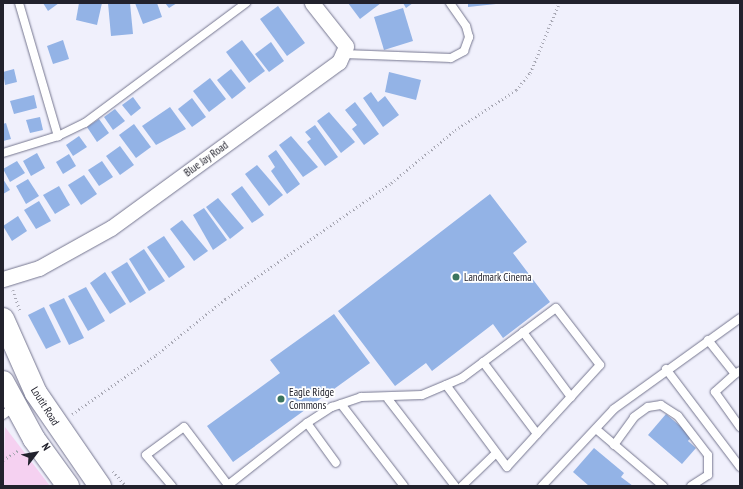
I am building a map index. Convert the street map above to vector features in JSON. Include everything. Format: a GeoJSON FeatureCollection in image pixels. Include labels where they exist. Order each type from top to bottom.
{"type":"FeatureCollection","features":[{"type":"Feature","properties":{"kind":"street"},"geometry":{"type":"LineString","coordinates":[[312,3],[346,46],[344,54]]}},
{"type":"Feature","properties":{"kind":"street","name":"Blue Jay Road"},"geometry":{"type":"LineString","coordinates":[[3,279],[38,268],[111,228],[340,62],[344,54]]}},
{"type":"Feature","properties":{"kind":"street","name":"Loutit Road"},"geometry":{"type":"LineString","coordinates":[[13,318],[36,393],[100,486]]}},
{"type":"Feature","properties":{"kind":"street"},"geometry":{"type":"LineString","coordinates":[[3,382],[9,411],[68,486]]}},
{"type":"Feature","properties":{"kind":"lane"},"geometry":{"type":"LineString","coordinates":[[19,3],[58,136]]}},
{"type":"Feature","properties":{"kind":"lane"},"geometry":{"type":"LineString","coordinates":[[3,153],[58,136],[84,122],[246,3]]}},
{"type":"Feature","properties":{"kind":"lane"},"geometry":{"type":"LineString","coordinates":[[344,54],[451,58],[464,51],[469,37],[466,26],[450,3]]}},
{"type":"Feature","properties":{"kind":"lane"},"geometry":{"type":"LineString","coordinates":[[172,486],[146,454],[184,427],[228,485],[307,423],[341,404],[361,397],[388,399],[422,395],[446,385],[483,362],[556,308],[600,365],[507,467],[446,385]]}},
{"type":"Feature","properties":{"kind":"lane"},"geometry":{"type":"LineString","coordinates":[[543,486],[614,410],[666,369],[740,318]]}},
{"type":"Feature","properties":{"kind":"lane"},"geometry":{"type":"LineString","coordinates":[[523,332],[571,397]]}},
{"type":"Feature","properties":{"kind":"lane"},"geometry":{"type":"LineString","coordinates":[[708,340],[737,372],[714,392],[740,427]]}},
{"type":"Feature","properties":{"kind":"lane"},"geometry":{"type":"LineString","coordinates":[[483,362],[537,434]]}},
{"type":"Feature","properties":{"kind":"lane"},"geometry":{"type":"LineString","coordinates":[[666,369],[740,465]]}},
{"type":"Feature","properties":{"kind":"lane"},"geometry":{"type":"LineString","coordinates":[[388,399],[455,486]]}},
{"type":"Feature","properties":{"kind":"lane"},"geometry":{"type":"LineString","coordinates":[[341,404],[404,486]]}},
{"type":"Feature","properties":{"kind":"lane"},"geometry":{"type":"LineString","coordinates":[[614,445],[634,417],[648,406],[661,405],[678,416],[708,455],[708,475],[691,486]]}},
{"type":"Feature","properties":{"kind":"lane"},"geometry":{"type":"LineString","coordinates":[[307,423],[336,463]]}},
{"type":"Feature","properties":{"kind":"lane"},"geometry":{"type":"LineString","coordinates":[[596,429],[663,486]]}},
{"type":"Feature","properties":{"kind":"lane"},"geometry":{"type":"LineString","coordinates":[[462,486],[496,452]]}},
{"type":"Feature","properties":{"kind":"path"},"geometry":{"type":"LineString","coordinates":[[72,414],[151,358],[225,298],[391,183],[455,130],[516,90],[530,73],[559,3]]}},
{"type":"Feature","properties":{"kind":"path"},"geometry":{"type":"LineString","coordinates":[[13,318],[15,296]]}},
{"type":"Feature","properties":{"kind":"path"},"geometry":{"type":"LineString","coordinates":[[68,408],[76,420]]}},
{"type":"Feature","properties":{"kind":"path"},"geometry":{"type":"LineString","coordinates":[[3,460],[19,450]]}},
{"type":"Feature","properties":{"kind":"path"},"geometry":{"type":"LineString","coordinates":[[108,465],[126,486]]}},
{"type":"Feature","properties":{"kind":"shaded area"},"geometry":{"type":"Polygon","coordinates":[[[5,427],[50,486],[3,486],[5,427]]]}},
{"type":"Feature","properties":{"kind":"building"},"geometry":{"type":"Polygon","coordinates":[[[43,3],[59,3],[48,11],[43,3]]]}},
{"type":"Feature","properties":{"kind":"building"},"geometry":{"type":"Polygon","coordinates":[[[79,3],[102,3],[97,25],[76,20],[79,3]]]}},
{"type":"Feature","properties":{"kind":"building"},"geometry":{"type":"Polygon","coordinates":[[[108,3],[130,3],[133,34],[111,36],[108,3]]]}},
{"type":"Feature","properties":{"kind":"building"},"geometry":{"type":"Polygon","coordinates":[[[135,3],[157,3],[162,17],[143,24],[135,3]]]}},
{"type":"Feature","properties":{"kind":"building"},"geometry":{"type":"Polygon","coordinates":[[[165,3],[177,3],[169,8],[165,3]]]}},
{"type":"Feature","properties":{"kind":"building"},"geometry":{"type":"Polygon","coordinates":[[[348,3],[381,3],[360,19],[348,3]]]}},
{"type":"Feature","properties":{"kind":"building"},"geometry":{"type":"Polygon","coordinates":[[[403,3],[413,3],[406,8],[403,3]]]}},
{"type":"Feature","properties":{"kind":"building"},"geometry":{"type":"Polygon","coordinates":[[[468,3],[496,3],[496,4],[468,7],[468,3]]]}},
{"type":"Feature","properties":{"kind":"building"},"geometry":{"type":"Polygon","coordinates":[[[278,6],[305,43],[287,56],[260,19],[278,6]]]}},
{"type":"Feature","properties":{"kind":"building"},"geometry":{"type":"Polygon","coordinates":[[[403,8],[413,41],[384,50],[374,17],[403,8]]]}},
{"type":"Feature","properties":{"kind":"building"},"geometry":{"type":"Polygon","coordinates":[[[63,40],[69,59],[53,64],[47,46],[63,40]]]}},
{"type":"Feature","properties":{"kind":"building"},"geometry":{"type":"Polygon","coordinates":[[[242,40],[265,71],[249,83],[226,52],[242,40]]]}},
{"type":"Feature","properties":{"kind":"building"},"geometry":{"type":"Polygon","coordinates":[[[271,42],[284,61],[269,72],[255,54],[271,42]]]}},
{"type":"Feature","properties":{"kind":"building"},"geometry":{"type":"Polygon","coordinates":[[[14,69],[17,82],[5,85],[3,72],[14,69]]]}},
{"type":"Feature","properties":{"kind":"building"},"geometry":{"type":"Polygon","coordinates":[[[231,69],[246,88],[232,99],[217,80],[231,69]]]}},
{"type":"Feature","properties":{"kind":"building"},"geometry":{"type":"Polygon","coordinates":[[[389,72],[421,80],[416,100],[385,92],[389,72]]]}},
{"type":"Feature","properties":{"kind":"building"},"geometry":{"type":"Polygon","coordinates":[[[210,78],[226,99],[209,112],[193,91],[210,78]]]}},
{"type":"Feature","properties":{"kind":"building"},"geometry":{"type":"Polygon","coordinates":[[[371,92],[378,102],[385,96],[399,115],[383,127],[363,98],[371,92]]]}},
{"type":"Feature","properties":{"kind":"building"},"geometry":{"type":"Polygon","coordinates":[[[34,95],[37,108],[14,114],[10,101],[34,95]]]}},
{"type":"Feature","properties":{"kind":"building"},"geometry":{"type":"Polygon","coordinates":[[[133,97],[141,108],[131,116],[122,105],[133,97]]]}},
{"type":"Feature","properties":{"kind":"building"},"geometry":{"type":"Polygon","coordinates":[[[192,98],[206,117],[192,127],[178,109],[192,98]]]}},
{"type":"Feature","properties":{"kind":"building"},"geometry":{"type":"Polygon","coordinates":[[[355,102],[379,134],[364,145],[352,129],[357,125],[345,110],[355,102]]]}},
{"type":"Feature","properties":{"kind":"building"},"geometry":{"type":"Polygon","coordinates":[[[170,107],[186,129],[156,145],[142,126],[170,107]]]}},
{"type":"Feature","properties":{"kind":"building"},"geometry":{"type":"Polygon","coordinates":[[[115,109],[125,121],[113,130],[104,117],[115,109]]]}},
{"type":"Feature","properties":{"kind":"building"},"geometry":{"type":"Polygon","coordinates":[[[329,112],[355,142],[341,153],[317,121],[329,112]]]}},
{"type":"Feature","properties":{"kind":"building"},"geometry":{"type":"Polygon","coordinates":[[[40,117],[43,130],[30,133],[26,120],[40,117]]]}},
{"type":"Feature","properties":{"kind":"building"},"geometry":{"type":"Polygon","coordinates":[[[99,119],[109,133],[97,142],[87,127],[99,119]]]}},
{"type":"Feature","properties":{"kind":"building"},"geometry":{"type":"Polygon","coordinates":[[[6,123],[11,139],[3,141],[3,124],[6,123]]]}},
{"type":"Feature","properties":{"kind":"building"},"geometry":{"type":"Polygon","coordinates":[[[134,124],[151,147],[136,158],[119,135],[134,124]]]}},
{"type":"Feature","properties":{"kind":"building"},"geometry":{"type":"Polygon","coordinates":[[[315,125],[338,157],[325,166],[307,142],[311,139],[305,132],[315,125]]]}},
{"type":"Feature","properties":{"kind":"building"},"geometry":{"type":"Polygon","coordinates":[[[79,136],[87,147],[73,156],[66,145],[79,136]]]}},
{"type":"Feature","properties":{"kind":"building"},"geometry":{"type":"Polygon","coordinates":[[[291,136],[318,167],[303,177],[279,145],[291,136]]]}},
{"type":"Feature","properties":{"kind":"building"},"geometry":{"type":"Polygon","coordinates":[[[120,146],[134,165],[120,175],[106,156],[120,146]]]}},
{"type":"Feature","properties":{"kind":"building"},"geometry":{"type":"Polygon","coordinates":[[[276,150],[300,184],[287,194],[271,171],[275,167],[268,156],[276,150]]]}},
{"type":"Feature","properties":{"kind":"building"},"geometry":{"type":"Polygon","coordinates":[[[37,153],[45,168],[31,176],[23,161],[37,153]]]}},
{"type":"Feature","properties":{"kind":"building"},"geometry":{"type":"Polygon","coordinates":[[[69,154],[76,166],[63,174],[56,162],[69,154]]]}},
{"type":"Feature","properties":{"kind":"building"},"geometry":{"type":"Polygon","coordinates":[[[17,161],[25,173],[10,182],[3,169],[17,161]]]}},
{"type":"Feature","properties":{"kind":"building"},"geometry":{"type":"Polygon","coordinates":[[[102,161],[113,177],[99,186],[88,170],[102,161]]]}},
{"type":"Feature","properties":{"kind":"building"},"geometry":{"type":"Polygon","coordinates":[[[257,165],[283,195],[269,206],[245,174],[257,165]]]}},
{"type":"Feature","properties":{"kind":"building"},"geometry":{"type":"Polygon","coordinates":[[[84,175],[97,194],[81,205],[68,185],[84,175]]]}},
{"type":"Feature","properties":{"kind":"building"},"geometry":{"type":"Polygon","coordinates":[[[3,179],[10,190],[3,194],[3,179]]]}},
{"type":"Feature","properties":{"kind":"building"},"geometry":{"type":"Polygon","coordinates":[[[28,179],[39,196],[26,204],[16,186],[28,179]]]}},
{"type":"Feature","properties":{"kind":"building"},"geometry":{"type":"Polygon","coordinates":[[[59,186],[70,205],[55,214],[43,195],[59,186]]]}},
{"type":"Feature","properties":{"kind":"building"},"geometry":{"type":"Polygon","coordinates":[[[242,186],[264,215],[252,223],[231,194],[242,186]]]}},
{"type":"Feature","properties":{"kind":"building","name":"Landmark Cinema"},"geometry":{"type":"Polygon","coordinates":[[[490,194],[527,242],[513,253],[550,302],[503,338],[493,324],[432,371],[426,363],[395,386],[338,311],[490,194]]]}},
{"type":"Feature","properties":{"kind":"building"},"geometry":{"type":"Polygon","coordinates":[[[218,198],[244,228],[230,239],[206,207],[218,198]]]}},
{"type":"Feature","properties":{"kind":"building"},"geometry":{"type":"Polygon","coordinates":[[[39,201],[51,221],[36,229],[24,210],[39,201]]]}},
{"type":"Feature","properties":{"kind":"building"},"geometry":{"type":"Polygon","coordinates":[[[204,208],[227,240],[213,250],[193,215],[204,208]]]}},
{"type":"Feature","properties":{"kind":"building"},"geometry":{"type":"Polygon","coordinates":[[[18,216],[27,231],[12,241],[3,226],[18,216]]]}},
{"type":"Feature","properties":{"kind":"building"},"geometry":{"type":"Polygon","coordinates":[[[182,220],[208,251],[194,261],[170,229],[182,220]]]}},
{"type":"Feature","properties":{"kind":"building"},"geometry":{"type":"Polygon","coordinates":[[[164,236],[185,267],[169,278],[147,247],[164,236]]]}},
{"type":"Feature","properties":{"kind":"building"},"geometry":{"type":"Polygon","coordinates":[[[144,249],[165,281],[149,291],[129,259],[144,249]]]}},
{"type":"Feature","properties":{"kind":"building"},"geometry":{"type":"Polygon","coordinates":[[[127,262],[146,293],[130,303],[111,272],[127,262]]]}},
{"type":"Feature","properties":{"kind":"building"},"geometry":{"type":"Polygon","coordinates":[[[105,272],[126,304],[110,314],[90,283],[105,272]]]}},
{"type":"Feature","properties":{"kind":"building"},"geometry":{"type":"Polygon","coordinates":[[[86,287],[105,321],[88,331],[68,296],[86,287]]]}},
{"type":"Feature","properties":{"kind":"building"},"geometry":{"type":"Polygon","coordinates":[[[64,298],[84,338],[69,345],[49,305],[64,298]]]}},
{"type":"Feature","properties":{"kind":"building"},"geometry":{"type":"Polygon","coordinates":[[[44,307],[61,342],[46,349],[28,315],[44,307]]]}},
{"type":"Feature","properties":{"kind":"building","name":"Eagle Ridge Commons"},"geometry":{"type":"Polygon","coordinates":[[[334,314],[370,363],[233,462],[207,426],[280,373],[270,360],[334,314]]]}},
{"type":"Feature","properties":{"kind":"building"},"geometry":{"type":"Polygon","coordinates":[[[666,414],[692,436],[688,441],[696,448],[682,464],[648,435],[666,414]]]}},
{"type":"Feature","properties":{"kind":"building"},"geometry":{"type":"Polygon","coordinates":[[[594,448],[624,473],[621,477],[633,486],[589,486],[573,472],[594,448]]]}},
{"type":"Feature","properties":{"kind":"place","name":"Landmark Cinema"},"geometry":{"type":"Point","coordinates":[456,277]}},
{"type":"Feature","properties":{"kind":"place","name":"Eagle Ridge Commons"},"geometry":{"type":"Point","coordinates":[281,399]}}]}
